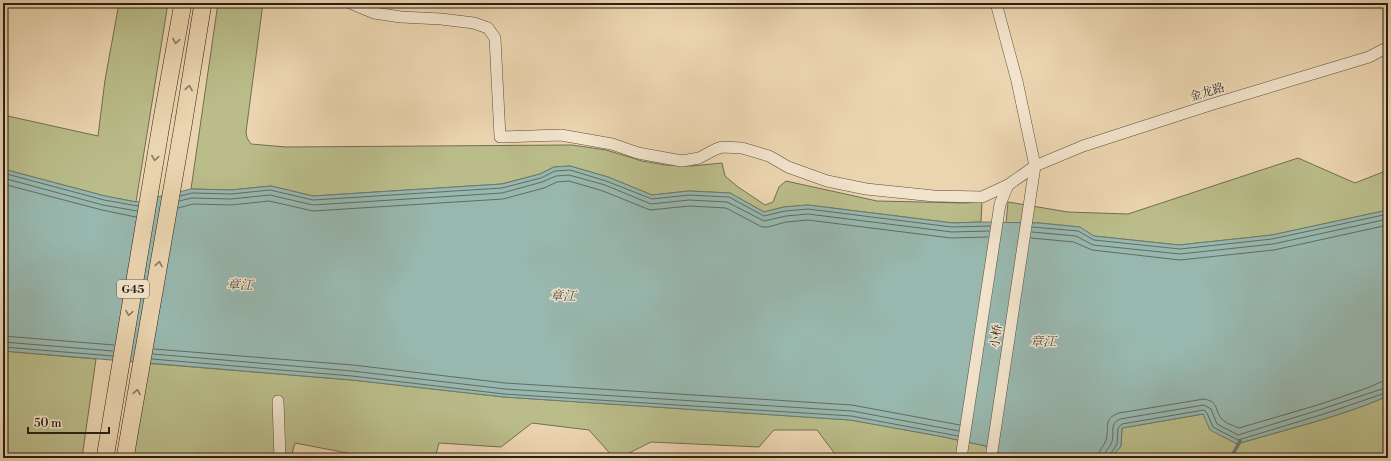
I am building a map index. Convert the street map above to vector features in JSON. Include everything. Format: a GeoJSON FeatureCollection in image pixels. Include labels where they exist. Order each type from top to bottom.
{"type":"FeatureCollection","features":[{"type":"Feature","properties":{"kind":"highway","name":"G45"},"geometry":{"type":"LineString","coordinates":[[105,458],[183,3]]}},
{"type":"Feature","properties":{"kind":"highway","name":"G45"},"geometry":{"type":"LineString","coordinates":[[125,458],[203,3]]}},
{"type":"Feature","properties":{"kind":"street","name":"金龙路"},"geometry":{"type":"LineString","coordinates":[[350,3],[374,13],[401,17],[474,23],[488,28],[495,38],[500,137],[561,135],[612,144],[638,153],[682,160],[699,158],[722,147],[742,148],[769,156],[788,167],[827,181],[866,189],[926,195],[982,197],[1008,185],[1035,166],[1083,146],[1213,104],[1369,57],[1388,47]]}},
{"type":"Feature","properties":{"kind":"street"},"geometry":{"type":"LineString","coordinates":[[996,3],[1016,81],[1035,166]]}},
{"type":"Feature","properties":{"kind":"street","name":"小桥"},"geometry":{"type":"LineString","coordinates":[[992,458],[1035,166]]}},
{"type":"Feature","properties":{"kind":"street"},"geometry":{"type":"LineString","coordinates":[[961,458],[1000,204],[1008,185]]}},
{"type":"Feature","properties":{"kind":"street"},"geometry":{"type":"LineString","coordinates":[[278,401],[280,458]]}},
{"type":"Feature","properties":{"kind":"green space"},"geometry":{"type":"Polygon","coordinates":[[[119,3],[168,3],[136,202],[105,196],[3,169],[3,115],[98,136],[105,80],[119,3]]]}},
{"type":"Feature","properties":{"kind":"green space"},"geometry":{"type":"Polygon","coordinates":[[[218,3],[263,3],[246,132],[247,138],[251,144],[286,147],[572,145],[606,150],[642,161],[665,165],[692,166],[722,163],[725,176],[738,187],[765,205],[773,202],[779,187],[786,181],[877,201],[982,202],[981,222],[953,223],[808,205],[784,207],[764,212],[730,193],[689,191],[652,195],[608,177],[570,166],[554,167],[540,174],[502,184],[313,196],[271,186],[231,190],[191,189],[218,3]]]}},
{"type":"Feature","properties":{"kind":"green space"},"geometry":{"type":"Polygon","coordinates":[[[1298,158],[1355,183],[1388,170],[1388,210],[1272,235],[1179,245],[1094,236],[1079,227],[1039,223],[1006,223],[1008,202],[1068,212],[1128,214],[1298,158]]]}},
{"type":"Feature","properties":{"kind":"green space"},"geometry":{"type":"Polygon","coordinates":[[[3,351],[96,359],[82,458],[3,458],[3,442],[5,438],[3,437],[3,351]]]}},
{"type":"Feature","properties":{"kind":"green space"},"geometry":{"type":"Polygon","coordinates":[[[144,363],[352,380],[504,397],[851,420],[995,448],[1003,458],[838,458],[817,430],[774,430],[759,447],[651,442],[619,458],[614,458],[589,430],[532,423],[501,447],[439,443],[435,458],[373,458],[295,443],[291,458],[129,458],[144,363]]]}},
{"type":"Feature","properties":{"kind":"green space"},"geometry":{"type":"Polygon","coordinates":[[[1388,396],[1388,458],[1111,458],[1121,446],[1122,428],[1203,414],[1237,444],[1351,410],[1388,396]]]}},
{"type":"Feature","properties":{"kind":"water","name":"章江"},"geometry":{"type":"Polygon","coordinates":[[[570,166],[608,177],[652,195],[689,191],[730,193],[764,212],[784,207],[808,205],[953,223],[1039,223],[1080,227],[1094,236],[1179,245],[1272,235],[1388,210],[1388,396],[1351,410],[1237,444],[1210,430],[1203,414],[1122,428],[1121,446],[1111,458],[1003,458],[995,448],[850,420],[504,397],[352,380],[3,351],[3,169],[105,196],[136,202],[191,189],[231,190],[271,186],[313,196],[502,184],[540,174],[554,167],[570,166]]]}},
{"type":"Feature","properties":{"kind":"waterway"},"geometry":{"type":"LineString","coordinates":[[1231,458],[1240,441]]}}]}
